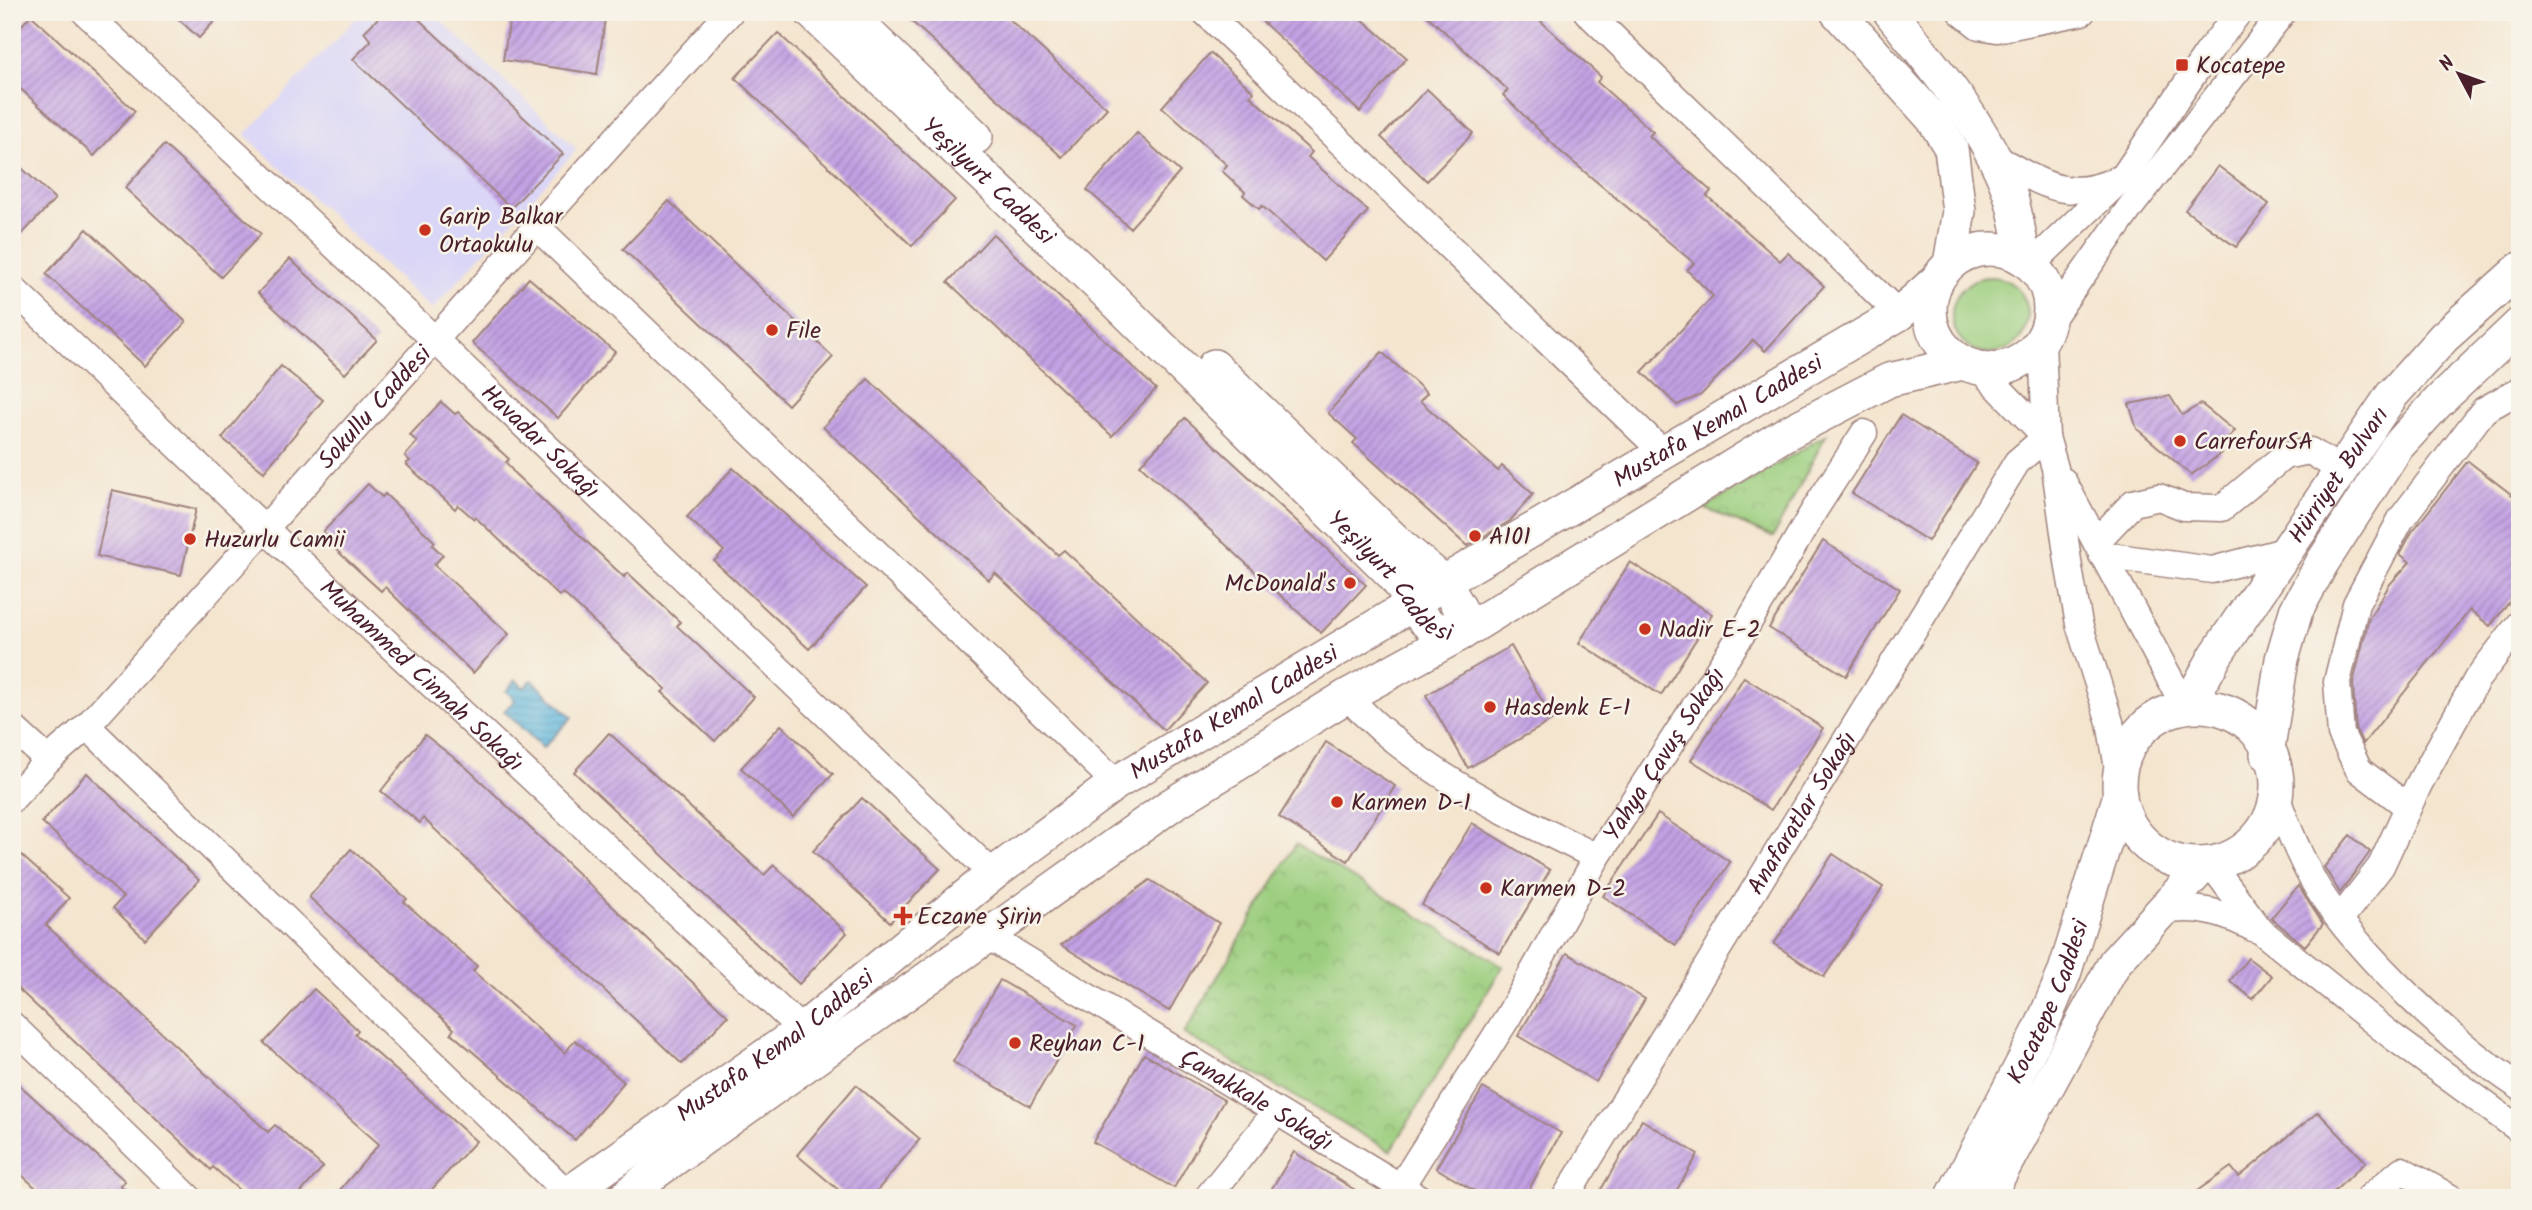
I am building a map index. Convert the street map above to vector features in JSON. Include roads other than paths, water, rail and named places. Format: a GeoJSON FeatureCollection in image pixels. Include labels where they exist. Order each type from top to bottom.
{"type":"FeatureCollection","features":[{"type":"Feature","properties":{"kind":"main road","name":"Yeşilyurt Caddesi"},"geometry":{"type":"LineString","coordinates":[[811,12],[1125,311],[1392,574],[1405,589],[1411,605],[1430,627],[1443,634],[1462,633],[1464,622],[1460,609],[1444,582],[1391,537],[846,12]]}},
{"type":"Feature","properties":{"kind":"main road"},"geometry":{"type":"LineString","coordinates":[[1837,12],[1933,119],[1951,148],[1959,211],[1944,272],[1930,298],[1930,317],[1936,336],[1947,352],[1971,366],[1998,369],[2016,364],[2032,354],[2046,332],[2051,304],[2047,286],[2028,262],[2007,186],[1992,156],[1957,99],[1890,12]]}},
{"type":"Feature","properties":{"kind":"main road"},"geometry":{"type":"LineString","coordinates":[[1944,272],[1967,253],[1986,248],[2006,251],[2028,262]]}},
{"type":"Feature","properties":{"kind":"main road","name":"Hürriyet Bulvarı"},"geometry":{"type":"LineString","coordinates":[[2186,706],[2216,655],[2392,395],[2445,337],[2520,269]]}},
{"type":"Feature","properties":{"kind":"main road","name":"Mustafa Kemal Caddesi"},"geometry":{"type":"LineString","coordinates":[[565,1196],[802,1030],[993,874],[1116,783],[1411,605],[1444,582],[1899,314],[1944,272]]}},
{"type":"Feature","properties":{"kind":"main road","name":"Hürriyet Bulvarı"},"geometry":{"type":"LineString","coordinates":[[2267,754],[2282,659],[2296,611],[2322,563],[2397,447],[2438,401],[2520,324]]}},
{"type":"Feature","properties":{"kind":"main road","name":"Mustafa Kemal Caddesi"},"geometry":{"type":"LineString","coordinates":[[624,1198],[650,1176],[1171,805],[1347,696],[1462,633],[1785,435],[1889,380],[1971,366]]}},
{"type":"Feature","properties":{"kind":"main road"},"geometry":{"type":"LineString","coordinates":[[2186,706],[2224,710],[2242,720],[2257,735],[2267,754],[2278,801],[2272,821],[2260,839],[2246,851],[2208,864],[2174,859],[2158,850],[2137,831],[2126,814],[2119,784],[2124,754],[2140,729],[2165,711],[2186,706]]}},
{"type":"Feature","properties":{"kind":"main road","name":"Kocatepe Caddesi"},"geometry":{"type":"LineString","coordinates":[[1952,1198],[2040,1030],[2064,974],[2119,784]]}},
{"type":"Feature","properties":{"kind":"main road","name":"Kocatepe Caddesi"},"geometry":{"type":"LineString","coordinates":[[1987,1198],[2109,971],[2125,948],[2208,864]]}},
{"type":"Feature","properties":{"kind":"street","name":"Havadar Sokağı"},"geometry":{"type":"LineString","coordinates":[[85,12],[433,338],[993,874]]}},
{"type":"Feature","properties":{"kind":"street","name":"Sokullu Caddesi"},"geometry":{"type":"LineString","coordinates":[[12,799],[48,760],[87,726],[433,338],[730,12]]}},
{"type":"Feature","properties":{"kind":"street"},"geometry":{"type":"LineString","coordinates":[[1205,12],[1664,452]]}},
{"type":"Feature","properties":{"kind":"street"},"geometry":{"type":"LineString","coordinates":[[1587,12],[1899,314]]}},
{"type":"Feature","properties":{"kind":"street"},"geometry":{"type":"LineString","coordinates":[[1961,12],[1979,26],[1997,29],[2082,12]]}},
{"type":"Feature","properties":{"kind":"street"},"geometry":{"type":"LineString","coordinates":[[2028,262],[2124,176],[2239,12]]}},
{"type":"Feature","properties":{"kind":"street"},"geometry":{"type":"LineString","coordinates":[[2119,784],[2110,722],[2079,624],[2055,468],[2046,437],[2046,332],[2085,268],[2160,167],[2283,12]]}},
{"type":"Feature","properties":{"kind":"street"},"geometry":{"type":"LineString","coordinates":[[1992,156],[2065,191],[2092,191],[2124,176]]}},
{"type":"Feature","properties":{"kind":"street"},"geometry":{"type":"LineString","coordinates":[[536,225],[1116,783]]}},
{"type":"Feature","properties":{"kind":"street","name":"Muhammed Cinnah Sokağı"},"geometry":{"type":"LineString","coordinates":[[12,288],[264,528],[802,1030]]}},
{"type":"Feature","properties":{"kind":"street"},"geometry":{"type":"LineString","coordinates":[[1971,366],[2046,437]]}},
{"type":"Feature","properties":{"kind":"street"},"geometry":{"type":"LineString","coordinates":[[2409,807],[2359,770],[2341,734],[2337,682],[2356,604],[2401,519],[2484,410],[2520,390]]}},
{"type":"Feature","properties":{"kind":"street","name":"Yahya Çavuş Sokağı"},"geometry":{"type":"LineString","coordinates":[[1410,1192],[1598,857],[1743,632],[1815,509],[1864,433]]}},
{"type":"Feature","properties":{"kind":"street","name":"Anafaratlar Sokağı"},"geometry":{"type":"LineString","coordinates":[[1565,1198],[2017,462],[2046,437]]}},
{"type":"Feature","properties":{"kind":"street"},"geometry":{"type":"LineString","coordinates":[[2099,549],[2133,503],[2159,497],[2184,507],[2222,508],[2284,456],[2310,451],[2340,469]]}},
{"type":"Feature","properties":{"kind":"street"},"geometry":{"type":"LineString","coordinates":[[2055,468],[2186,706]]}},
{"type":"Feature","properties":{"kind":"street"},"geometry":{"type":"LineString","coordinates":[[2099,549],[2212,570],[2255,561],[2288,550]]}},
{"type":"Feature","properties":{"kind":"street"},"geometry":{"type":"LineString","coordinates":[[2340,919],[2381,866],[2477,679],[2520,623]]}},
{"type":"Feature","properties":{"kind":"street"},"geometry":{"type":"LineString","coordinates":[[1347,696],[1414,757],[1479,799],[1598,857]]}},
{"type":"Feature","properties":{"kind":"street"},"geometry":{"type":"LineString","coordinates":[[87,726],[565,1196]]}},
{"type":"Feature","properties":{"kind":"street"},"geometry":{"type":"LineString","coordinates":[[12,727],[48,760]]}},
{"type":"Feature","properties":{"kind":"street"},"geometry":{"type":"LineString","coordinates":[[2278,801],[2292,840],[2318,889],[2340,919],[2442,1025],[2477,1056],[2520,1087]]}},
{"type":"Feature","properties":{"kind":"street"},"geometry":{"type":"LineString","coordinates":[[2208,864],[2261,931]]}},
{"type":"Feature","properties":{"kind":"street"},"geometry":{"type":"LineString","coordinates":[[2164,911],[2187,907],[2227,914],[2261,931],[2392,1036],[2520,1130]]}},
{"type":"Feature","properties":{"kind":"street","name":"Çanakkale Sokağı"},"geometry":{"type":"LineString","coordinates":[[986,935],[1410,1192]]}},
{"type":"Feature","properties":{"kind":"street"},"geometry":{"type":"LineString","coordinates":[[12,1024],[189,1198]]}},
{"type":"Feature","properties":{"kind":"street"},"geometry":{"type":"LineString","coordinates":[[1207,1198],[1276,1112]]}},
{"type":"Feature","properties":{"kind":"street"},"geometry":{"type":"LineString","coordinates":[[2369,1198],[2402,1170],[2451,1198]]}},
{"type":"Feature","properties":{"kind":"water"},"geometry":{"type":"Polygon","coordinates":[[[516,680],[524,688],[532,680],[572,717],[543,748],[504,711],[515,700],[506,691],[516,680]]]}},
{"type":"Feature","properties":{"kind":"place","name":"Kocatepe"},"geometry":{"type":"Point","coordinates":[2182,65]}},
{"type":"Feature","properties":{"kind":"place","name":"Garip Balkar Ortaokulu"},"geometry":{"type":"Point","coordinates":[425,230]}},
{"type":"Feature","properties":{"kind":"place","name":"File"},"geometry":{"type":"Point","coordinates":[772,330]}},
{"type":"Feature","properties":{"kind":"place","name":"CarrefourSA"},"geometry":{"type":"Point","coordinates":[2180,441]}},
{"type":"Feature","properties":{"kind":"place","name":"A101"},"geometry":{"type":"Point","coordinates":[1475,536]}},
{"type":"Feature","properties":{"kind":"place","name":"Huzurlu Camii"},"geometry":{"type":"Point","coordinates":[190,539]}},
{"type":"Feature","properties":{"kind":"place","name":"McDonald's"},"geometry":{"type":"Point","coordinates":[1350,583]}},
{"type":"Feature","properties":{"kind":"place","name":"Nadir E-2"},"geometry":{"type":"Point","coordinates":[1645,629]}},
{"type":"Feature","properties":{"kind":"place","name":"Hasdenk E-1"},"geometry":{"type":"Point","coordinates":[1490,707]}},
{"type":"Feature","properties":{"kind":"place","name":"Karmen D-1"},"geometry":{"type":"Point","coordinates":[1337,802]}},
{"type":"Feature","properties":{"kind":"place","name":"Karmen D-2"},"geometry":{"type":"Point","coordinates":[1486,888]}},
{"type":"Feature","properties":{"kind":"place","name":"Eczane Şirin"},"geometry":{"type":"Point","coordinates":[903,916]}},
{"type":"Feature","properties":{"kind":"place","name":"Reyhan C-1"},"geometry":{"type":"Point","coordinates":[1015,1043]}}]}
